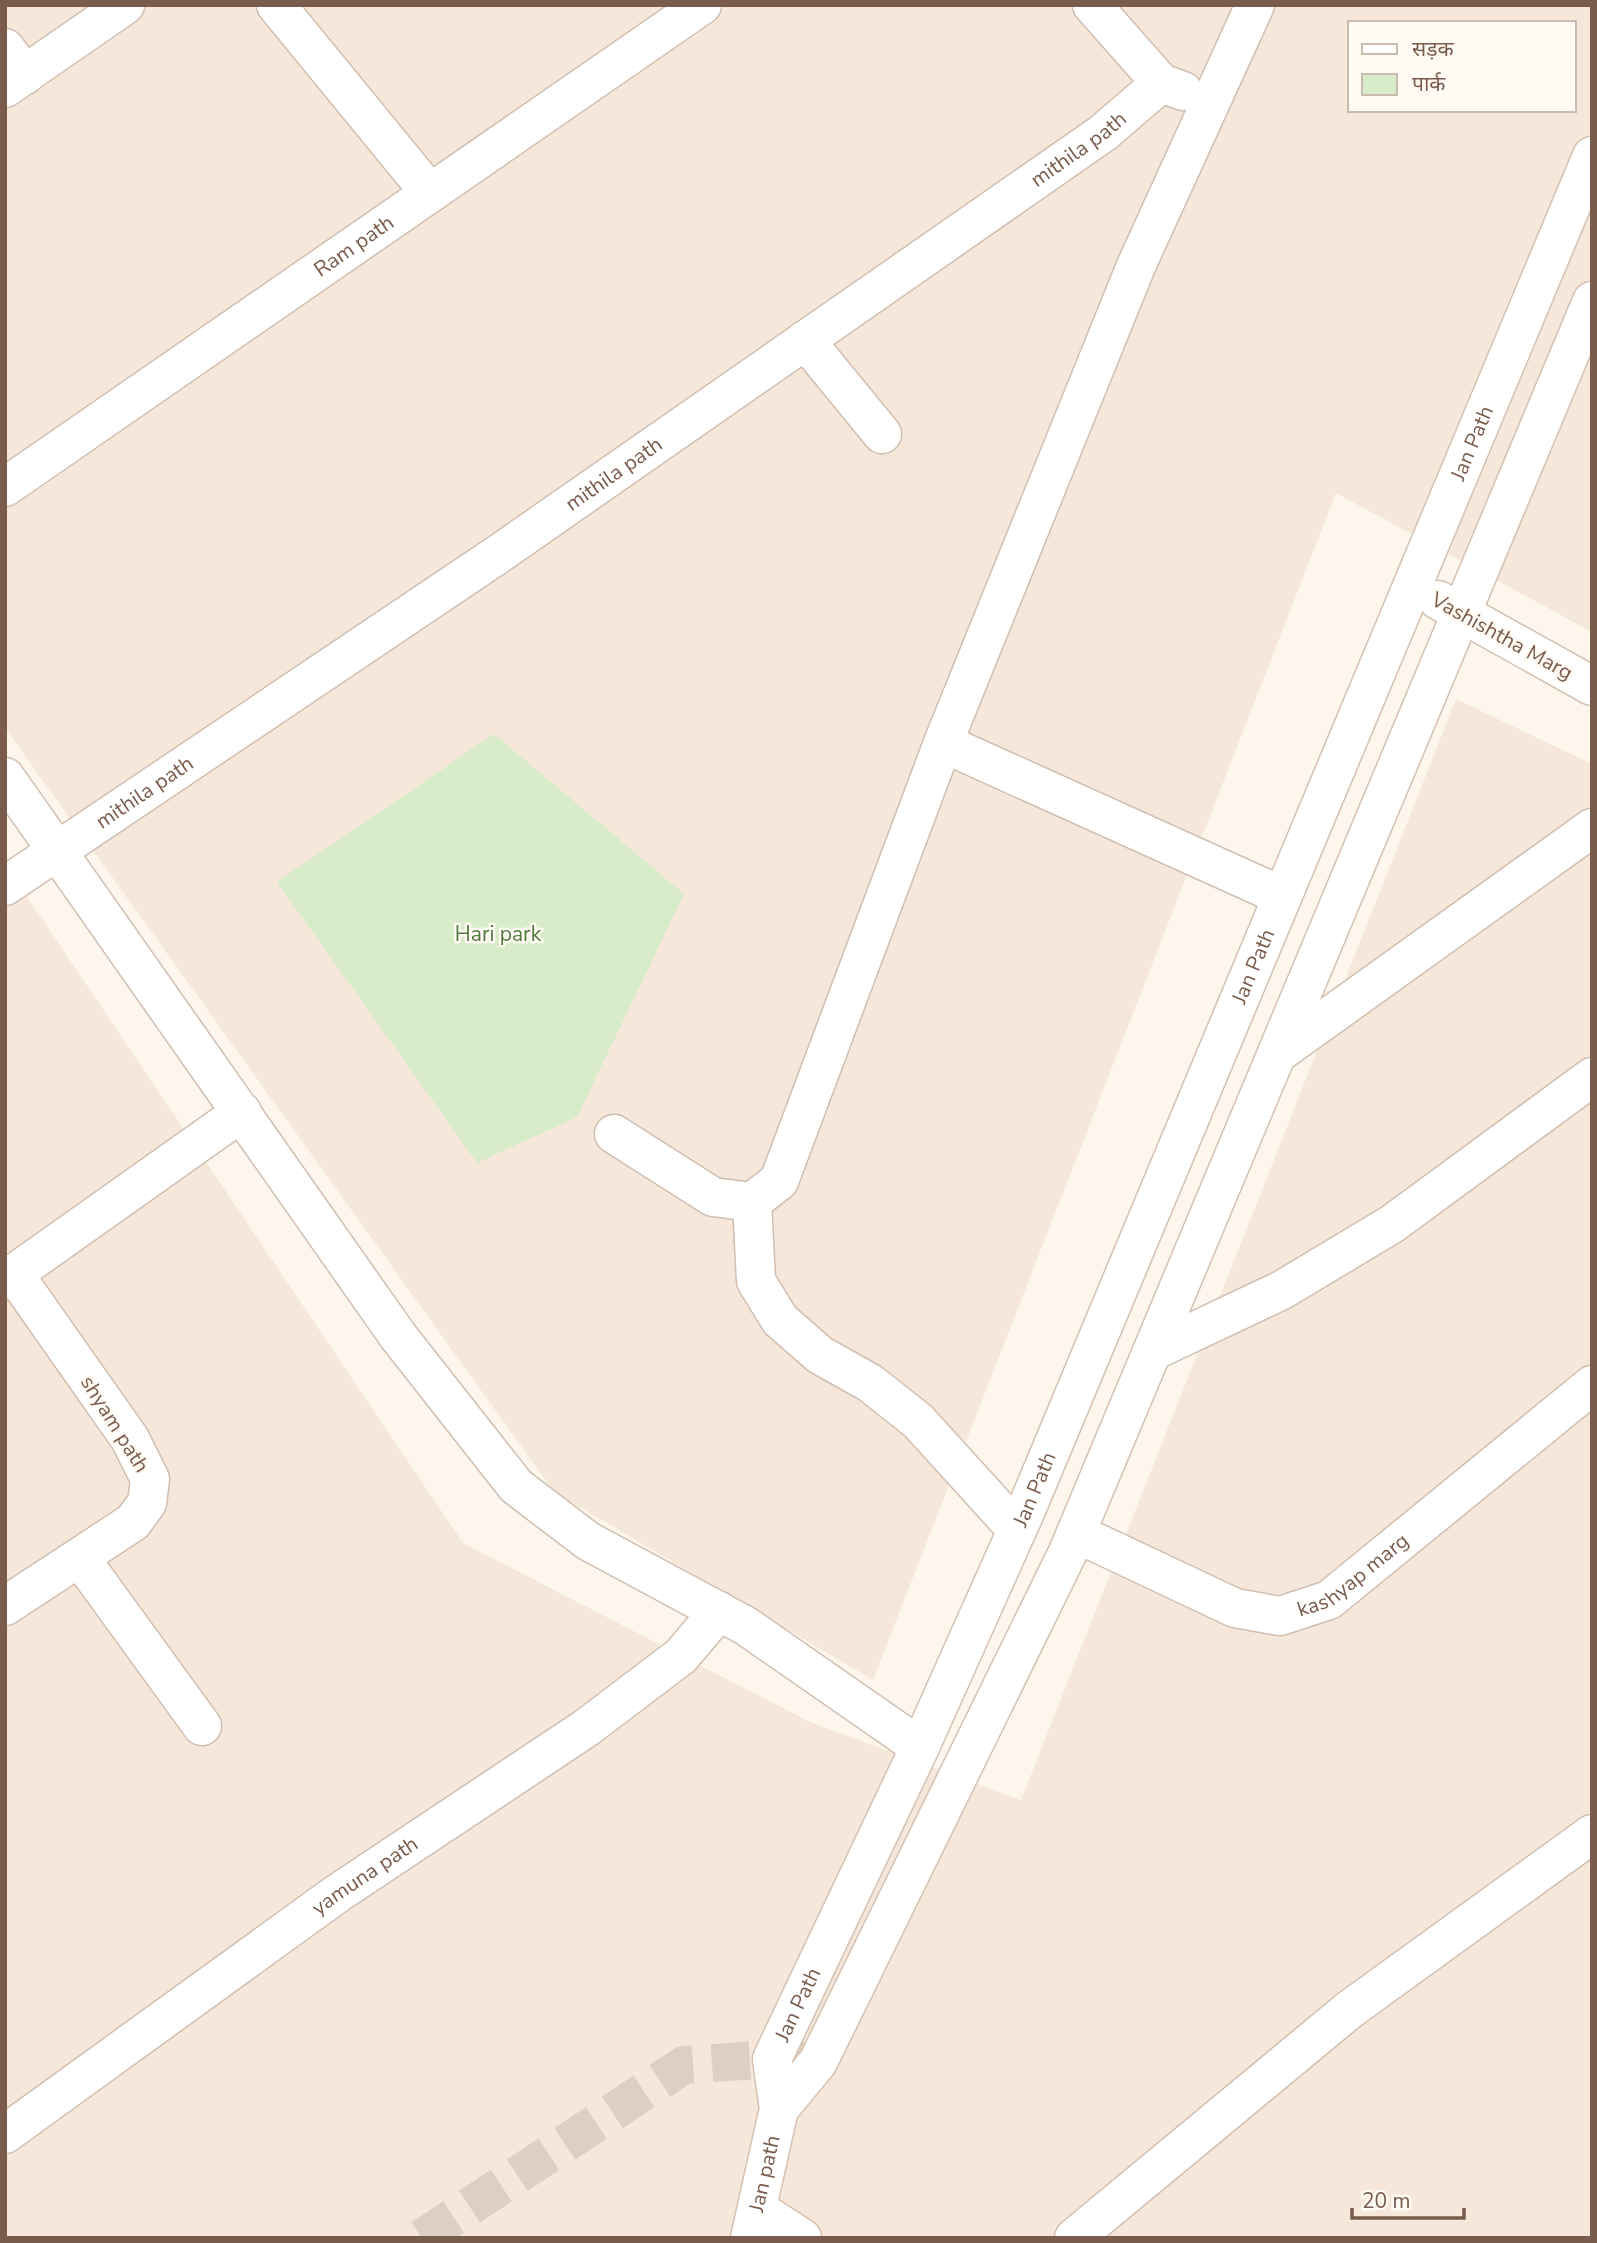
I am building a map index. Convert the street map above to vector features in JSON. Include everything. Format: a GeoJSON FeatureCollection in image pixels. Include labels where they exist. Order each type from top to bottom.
{"type":"FeatureCollection","features":[{"type":"Feature","properties":{"kind":"street"},"geometry":{"type":"LineString","coordinates":[[12,70],[125,5]]}},
{"type":"Feature","properties":{"kind":"street"},"geometry":{"type":"LineString","coordinates":[[275,5],[430,193]]}},
{"type":"Feature","properties":{"kind":"street","name":"Ram path"},"geometry":{"type":"LineString","coordinates":[[5,487],[702,5]]}},
{"type":"Feature","properties":{"kind":"street"},"geometry":{"type":"LineString","coordinates":[[1092,5],[1161,83],[1211,103]]}},
{"type":"Feature","properties":{"kind":"street"},"geometry":{"type":"LineString","coordinates":[[614,1134],[713,1197],[752,1202],[779,1181],[943,743],[1136,266],[1255,5]]}},
{"type":"Feature","properties":{"kind":"street","name":"mithila path"},"geometry":{"type":"LineString","coordinates":[[5,886],[56,849],[500,553],[1103,133],[1161,83]]}},
{"type":"Feature","properties":{"kind":"street","name":"Jan Path"},"geometry":{"type":"LineString","coordinates":[[779,2109],[772,2059],[920,1747],[1017,1530],[1592,156]]}},
{"type":"Feature","properties":{"kind":"street","name":"Jan Path"},"geometry":{"type":"LineString","coordinates":[[779,2109],[818,2062],[1076,1533],[1460,613],[1589,318]]}},
{"type":"Feature","properties":{"kind":"street"},"geometry":{"type":"LineString","coordinates":[[805,340],[882,434]]}},
{"type":"Feature","properties":{"kind":"street","name":"Vashishtha Marg"},"geometry":{"type":"LineString","coordinates":[[1412,585],[1592,686]]}},
{"type":"Feature","properties":{"kind":"street"},"geometry":{"type":"LineString","coordinates":[[943,743],[1282,896]]}},
{"type":"Feature","properties":{"kind":"street"},"geometry":{"type":"LineString","coordinates":[[5,777],[398,1336],[516,1486],[588,1541],[746,1626],[920,1747]]}},
{"type":"Feature","properties":{"kind":"street"},"geometry":{"type":"LineString","coordinates":[[1277,1054],[1592,828]]}},
{"type":"Feature","properties":{"kind":"street"},"geometry":{"type":"LineString","coordinates":[[1153,1351],[1282,1290],[1392,1224],[1592,1077]]}},
{"type":"Feature","properties":{"kind":"street"},"geometry":{"type":"LineString","coordinates":[[10,1277],[242,1112]]}},
{"type":"Feature","properties":{"kind":"street"},"geometry":{"type":"LineString","coordinates":[[752,1202],[756,1281],[780,1320],[820,1355],[870,1383],[918,1421],[1017,1530]]}},
{"type":"Feature","properties":{"kind":"street","name":"shyam path"},"geometry":{"type":"LineString","coordinates":[[5,1606],[133,1522],[147,1503],[150,1479],[130,1439],[10,1277]]}},
{"type":"Feature","properties":{"kind":"street","name":"kashyap marg"},"geometry":{"type":"LineString","coordinates":[[1076,1533],[1235,1608],[1280,1615],[1329,1600],[1592,1385]]}},
{"type":"Feature","properties":{"kind":"street"},"geometry":{"type":"LineString","coordinates":[[80,1558],[201,1726]]}},
{"type":"Feature","properties":{"kind":"street","name":"yamuna path"},"geometry":{"type":"LineString","coordinates":[[5,2134],[338,1893],[586,1728],[681,1656],[719,1611]]}},
{"type":"Feature","properties":{"kind":"street"},"geometry":{"type":"LineString","coordinates":[[1074,2238],[1349,2010],[1592,1834]]}},
{"type":"Feature","properties":{"kind":"street","name":"Jan path"},"geometry":{"type":"LineString","coordinates":[[754,2224],[779,2109]]}},
{"type":"Feature","properties":{"kind":"street"},"geometry":{"type":"LineString","coordinates":[[754,2224],[802,2238]]}},
{"type":"Feature","properties":{"kind":"shaded area"},"geometry":{"type":"Polygon","coordinates":[[[5,5],[1592,5],[1592,632],[1336,493],[873,1680],[554,1492],[5,728],[5,5]]]}},
{"type":"Feature","properties":{"kind":"shaded area"},"geometry":{"type":"Polygon","coordinates":[[[1456,699],[1592,764],[1592,2238],[5,2238],[5,864],[463,1543],[810,1722],[1021,1800],[1456,699]]]}},
{"type":"Feature","properties":{"kind":"green space","name":"Hari park"},"geometry":{"type":"Polygon","coordinates":[[[494,734],[684,894],[577,1117],[477,1163],[277,882],[494,734]]]}},
{"type":"Feature","properties":{"kind":"tunnel"},"geometry":{"type":"LineString","coordinates":[[422,2238],[684,2065],[772,2059],[818,2062]]}}]}
